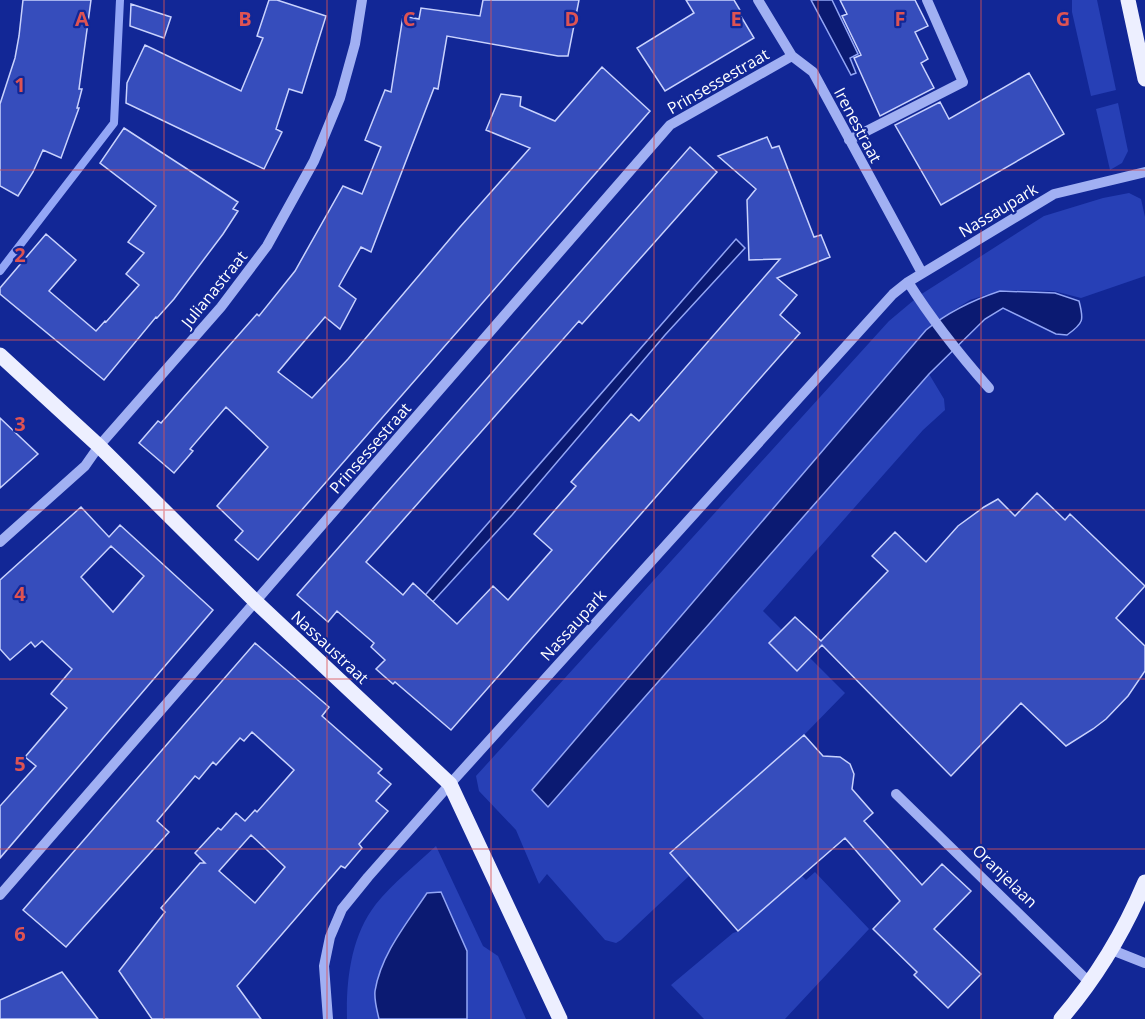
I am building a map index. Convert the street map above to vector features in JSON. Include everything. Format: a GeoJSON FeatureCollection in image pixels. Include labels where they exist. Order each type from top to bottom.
{"type":"FeatureCollection","features":[{"type":"Feature","properties":{"kind":"main road"},"geometry":{"type":"LineString","coordinates":[[1128,0],[1145,79]]}},
{"type":"Feature","properties":{"kind":"main road","name":"Nassaustraat"},"geometry":{"type":"LineString","coordinates":[[0,355],[99,446],[256,602],[450,784],[560,1019]]}},
{"type":"Feature","properties":{"kind":"main road"},"geometry":{"type":"LineString","coordinates":[[1062,1019],[1112,950],[1131,917],[1145,882]]}},
{"type":"Feature","properties":{"kind":"street","name":"Julianastraat"},"geometry":{"type":"LineString","coordinates":[[0,542],[85,466],[99,446],[221,307],[267,246],[314,161],[340,98],[355,44],[362,0]]}},
{"type":"Feature","properties":{"kind":"street","name":"Irenestraat"},"geometry":{"type":"LineString","coordinates":[[758,0],[792,56],[813,72],[922,273]]}},
{"type":"Feature","properties":{"kind":"street"},"geometry":{"type":"LineString","coordinates":[[849,141],[963,82],[927,0]]}},
{"type":"Feature","properties":{"kind":"street","name":"Prinsessestraat"},"geometry":{"type":"LineString","coordinates":[[0,895],[670,125],[792,56]]}},
{"type":"Feature","properties":{"kind":"street","name":"Nassaupark"},"geometry":{"type":"LineString","coordinates":[[328,1019],[324,966],[330,937],[342,909],[450,784],[893,294],[922,273],[1054,195],[1145,172]]}},
{"type":"Feature","properties":{"kind":"street"},"geometry":{"type":"LineString","coordinates":[[908,282],[958,353],[989,388]]}},
{"type":"Feature","properties":{"kind":"street","name":"Oranjelaan"},"geometry":{"type":"LineString","coordinates":[[896,794],[1090,983]]}},
{"type":"Feature","properties":{"kind":"street"},"geometry":{"type":"LineString","coordinates":[[1112,950],[1145,963]]}},
{"type":"Feature","properties":{"kind":"shaded area"},"geometry":{"type":"Polygon","coordinates":[[[811,0],[832,0],[858,54],[850,58],[856,73],[851,75],[811,0]]]}},
{"type":"Feature","properties":{"kind":"shaded area"},"geometry":{"type":"Polygon","coordinates":[[[1072,0],[1097,0],[1116,90],[1091,96],[1072,12],[1072,0]]]}},
{"type":"Feature","properties":{"kind":"shaded area"},"geometry":{"type":"Polygon","coordinates":[[[1118,103],[1128,151],[1122,163],[1110,170],[1096,109],[1118,103]]]}},
{"type":"Feature","properties":{"kind":"shaded area"},"geometry":{"type":"Polygon","coordinates":[[[1129,193],[1141,199],[1145,217],[1145,276],[1081,298],[1054,291],[1001,290],[970,300],[933,323],[532,790],[548,806],[929,374],[944,399],[945,410],[923,430],[763,611],[845,693],[804,735],[670,853],[689,876],[621,940],[616,943],[605,940],[547,874],[539,884],[516,830],[479,791],[476,776],[889,321],[920,295],[1044,216],[1103,198],[1129,193]]]}},
{"type":"Feature","properties":{"kind":"shaded area"},"geometry":{"type":"Polygon","coordinates":[[[736,239],[745,248],[665,335],[512,515],[407,630],[400,624],[736,239]]]}},
{"type":"Feature","properties":{"kind":"shaded area"},"geometry":{"type":"Polygon","coordinates":[[[1000,291],[1055,293],[1079,301],[1082,313],[1080,324],[1067,335],[1056,334],[1003,308],[985,319],[929,374],[548,807],[532,790],[926,330],[961,307],[1000,291]]]}},
{"type":"Feature","properties":{"kind":"shaded area"},"geometry":{"type":"Polygon","coordinates":[[[436,846],[483,946],[498,956],[526,1019],[467,1019],[466,1007],[394,941],[383,963],[375,993],[379,1019],[347,1019],[349,974],[361,930],[376,904],[389,889],[436,846]]]}},
{"type":"Feature","properties":{"kind":"shaded area"},"geometry":{"type":"Polygon","coordinates":[[[815,872],[869,929],[785,1019],[704,1019],[671,985],[733,933],[739,931],[801,875],[806,880],[815,872]]]}},
{"type":"Feature","properties":{"kind":"shaded area"},"geometry":{"type":"Polygon","coordinates":[[[441,892],[467,951],[467,1019],[379,1019],[375,991],[383,964],[403,927],[427,893],[441,892]]]}},
{"type":"Feature","properties":{"kind":"building"},"geometry":{"type":"Polygon","coordinates":[[[23,0],[91,0],[79,89],[82,89],[77,108],[79,108],[61,158],[43,150],[18,196],[0,186],[0,104],[15,58],[23,0]]]}},
{"type":"Feature","properties":{"kind":"building"},"geometry":{"type":"Polygon","coordinates":[[[269,0],[277,0],[326,16],[302,93],[289,89],[276,129],[282,132],[264,169],[126,103],[127,83],[145,45],[241,91],[263,38],[257,36],[269,0]]]}},
{"type":"Feature","properties":{"kind":"building"},"geometry":{"type":"Polygon","coordinates":[[[483,0],[579,0],[568,56],[447,36],[438,89],[434,88],[371,252],[361,247],[339,286],[356,299],[340,329],[325,317],[278,372],[312,398],[530,148],[486,130],[501,94],[521,97],[520,106],[555,121],[602,67],[650,111],[258,560],[235,540],[243,531],[217,506],[268,447],[226,407],[190,449],[193,451],[174,473],[139,443],[158,421],[161,423],[257,314],[259,316],[295,271],[343,186],[362,194],[381,147],[365,140],[385,90],[391,92],[403,16],[419,19],[421,8],[480,16],[483,0]]]}},
{"type":"Feature","properties":{"kind":"building"},"geometry":{"type":"Polygon","coordinates":[[[686,0],[734,0],[754,38],[665,91],[637,48],[694,13],[686,0]]]}},
{"type":"Feature","properties":{"kind":"building"},"geometry":{"type":"Polygon","coordinates":[[[840,0],[915,0],[928,26],[915,32],[928,59],[921,63],[934,88],[880,116],[854,58],[861,55],[842,16],[847,14],[840,0]]]}},
{"type":"Feature","properties":{"kind":"building"},"geometry":{"type":"Polygon","coordinates":[[[131,4],[171,17],[164,38],[130,26],[131,4]]]}},
{"type":"Feature","properties":{"kind":"building"},"geometry":{"type":"Polygon","coordinates":[[[1029,73],[1064,134],[941,205],[895,125],[940,102],[949,119],[1029,73]]]}},
{"type":"Feature","properties":{"kind":"building"},"geometry":{"type":"Polygon","coordinates":[[[124,128],[238,202],[233,209],[238,211],[174,299],[156,317],[104,380],[0,294],[0,288],[46,234],[76,260],[49,291],[96,331],[139,285],[126,274],[144,253],[128,242],[156,206],[100,163],[124,128]]]}},
{"type":"Feature","properties":{"kind":"building"},"geometry":{"type":"Polygon","coordinates":[[[767,137],[772,148],[779,146],[814,237],[821,235],[830,257],[777,278],[797,295],[780,315],[800,333],[451,730],[395,682],[393,684],[376,669],[385,660],[371,647],[374,643],[337,611],[328,622],[297,595],[690,147],[717,172],[582,324],[579,321],[366,562],[403,595],[413,583],[457,624],[493,586],[508,600],[552,550],[534,534],[576,486],[571,482],[631,414],[639,421],[780,259],[749,260],[747,200],[756,189],[718,156],[767,137]]]}},
{"type":"Feature","properties":{"kind":"building"},"geometry":{"type":"Polygon","coordinates":[[[0,418],[38,454],[0,488],[0,418]]]}},
{"type":"Feature","properties":{"kind":"building"},"geometry":{"type":"Polygon","coordinates":[[[1037,493],[1065,520],[1070,514],[1145,586],[1116,618],[1145,646],[1145,671],[1128,696],[1106,719],[1066,746],[1021,703],[951,776],[822,645],[797,671],[769,643],[795,617],[821,641],[888,571],[872,556],[895,532],[926,562],[958,526],[984,507],[998,499],[1015,516],[1037,493]]]}},
{"type":"Feature","properties":{"kind":"building"},"geometry":{"type":"Polygon","coordinates":[[[81,507],[109,537],[120,525],[213,610],[0,858],[0,806],[36,766],[25,757],[67,708],[51,694],[72,669],[42,641],[35,647],[31,642],[10,660],[0,649],[0,580],[81,507]],[[111,546],[81,577],[113,612],[144,576],[111,546]]]}},
{"type":"Feature","properties":{"kind":"building"},"geometry":{"type":"Polygon","coordinates":[[[255,643],[329,707],[322,716],[382,769],[378,773],[391,784],[376,801],[388,811],[359,844],[362,848],[345,868],[341,866],[237,986],[261,1019],[152,1019],[119,971],[165,912],[161,908],[200,863],[205,863],[195,853],[218,828],[221,830],[236,813],[245,821],[255,810],[257,812],[294,770],[252,732],[244,741],[240,738],[216,765],[213,762],[199,779],[195,776],[157,821],[169,832],[66,947],[23,910],[255,643]],[[251,835],[219,871],[255,903],[285,867],[251,835]]]}},
{"type":"Feature","properties":{"kind":"building"},"geometry":{"type":"Polygon","coordinates":[[[804,735],[823,756],[840,757],[850,764],[854,774],[852,789],[873,813],[864,821],[922,885],[942,864],[971,891],[934,929],[981,974],[948,1008],[914,975],[917,972],[873,929],[900,901],[845,838],[738,931],[670,853],[804,735]]]}},
{"type":"Feature","properties":{"kind":"building"},"geometry":{"type":"Polygon","coordinates":[[[62,972],[98,1019],[0,1019],[0,1000],[62,972]]]}},
{"type":"Feature","properties":{"kind":"waterway"},"geometry":{"type":"LineString","coordinates":[[0,271],[114,123],[120,0]]}}]}
